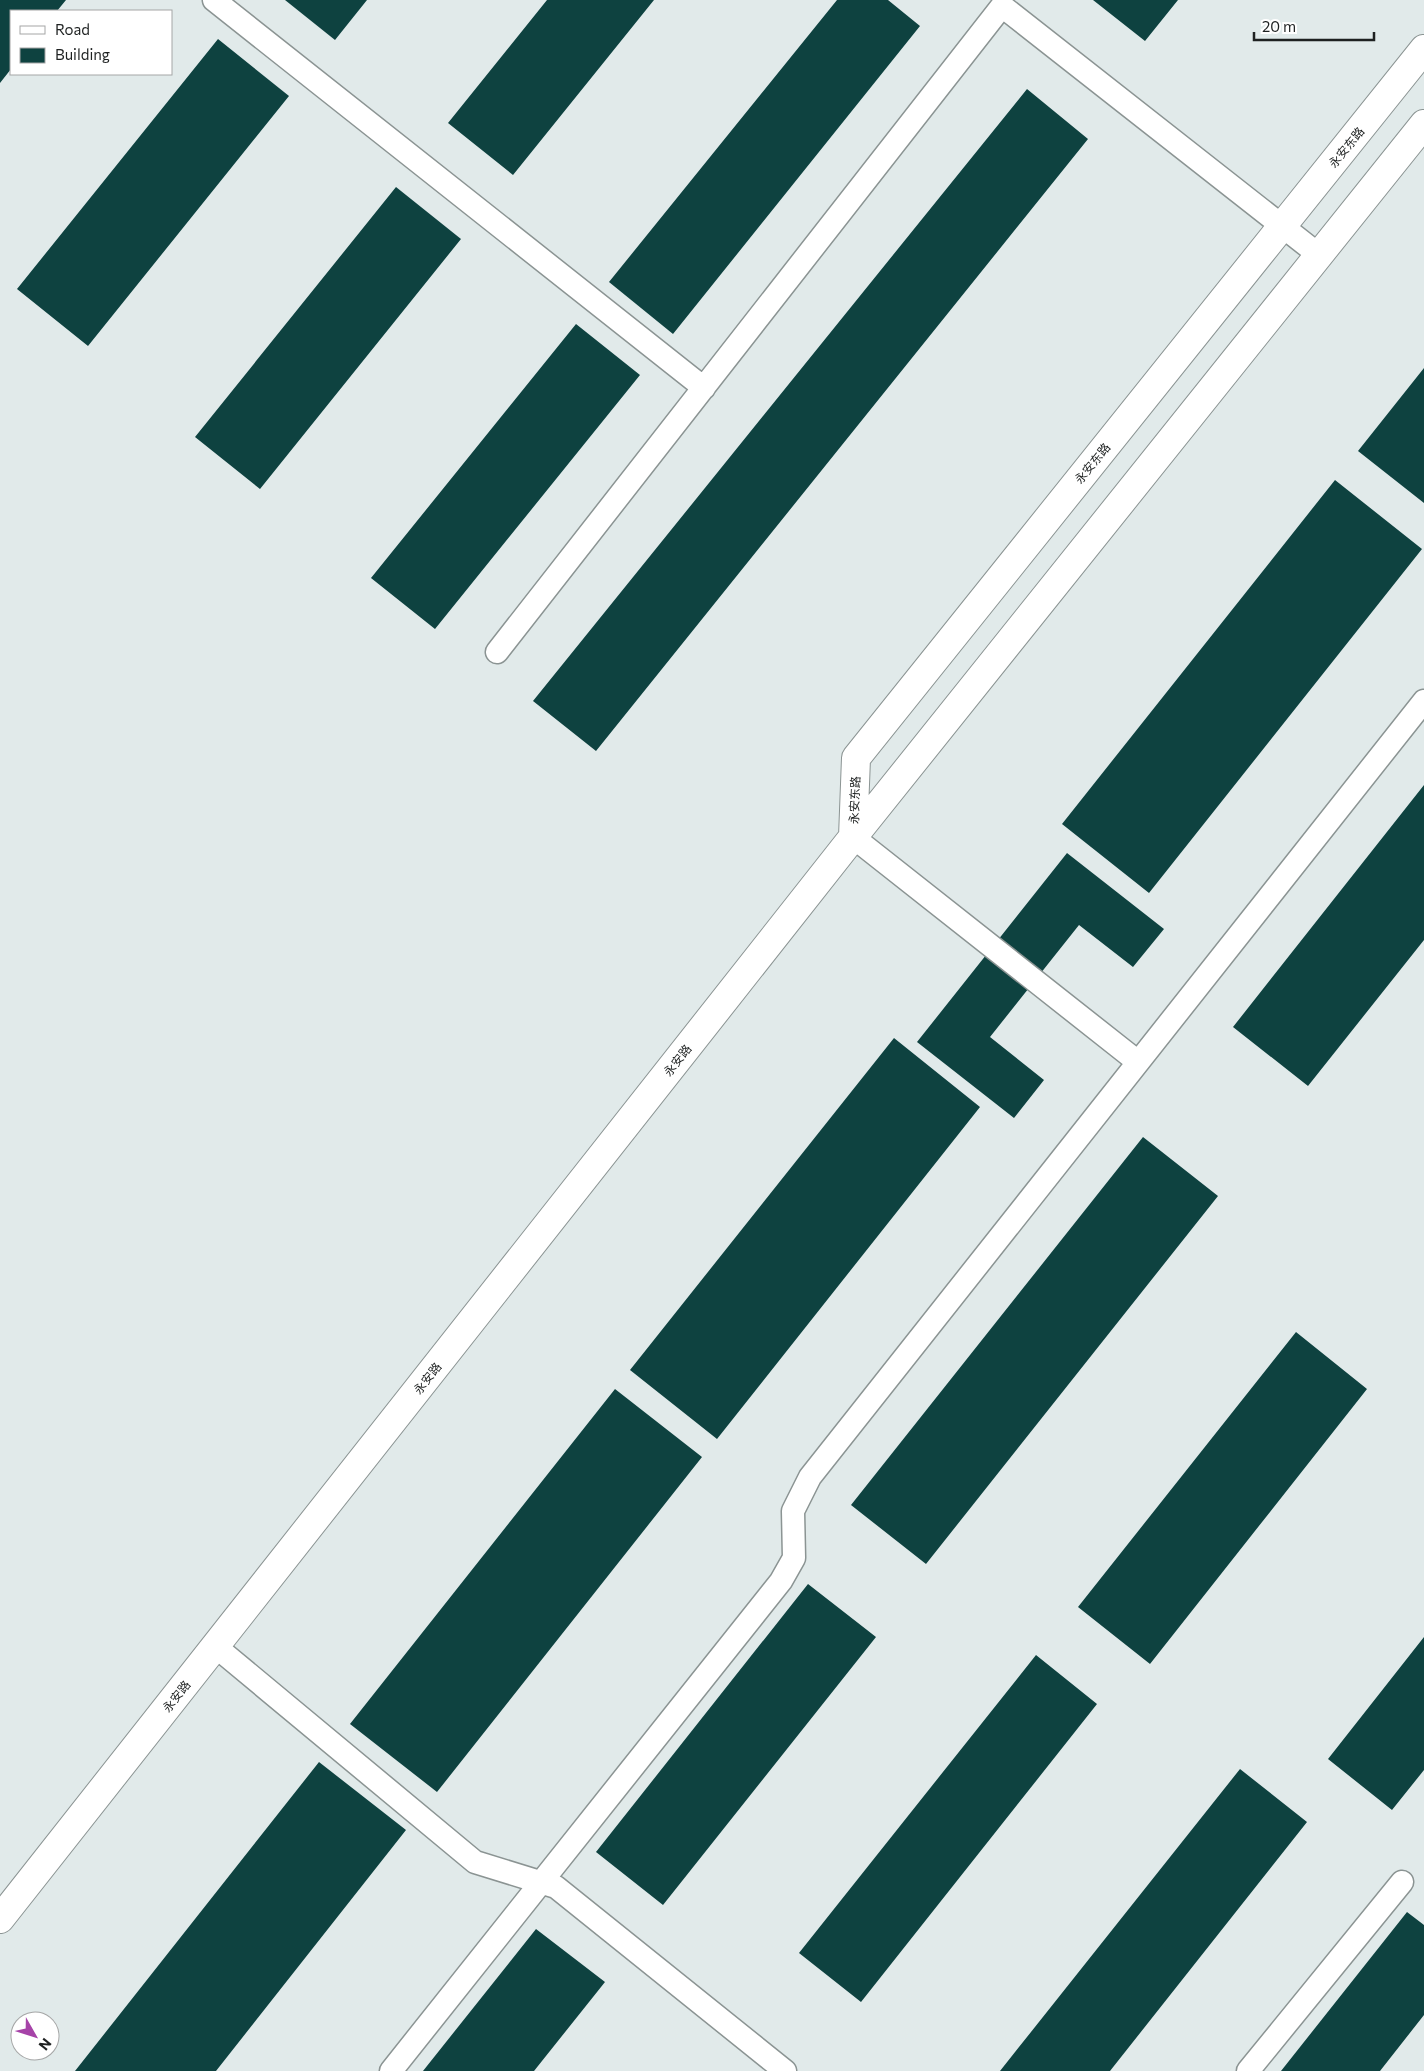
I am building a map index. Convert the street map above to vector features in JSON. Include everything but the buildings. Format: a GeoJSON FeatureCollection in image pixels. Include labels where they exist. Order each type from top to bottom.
{"type":"FeatureCollection","features":[{"type":"Feature","properties":{"kind":"street","name":"永安东路"},"geometry":{"type":"LineString","coordinates":[[853,837],[856,758],[1424,49]]}},
{"type":"Feature","properties":{"kind":"street","name":"永安东路"},"geometry":{"type":"LineString","coordinates":[[853,837],[1424,124]]}},
{"type":"Feature","properties":{"kind":"street","name":"永安路"},"geometry":{"type":"LineString","coordinates":[[0,1918],[853,837]]}},
{"type":"Feature","properties":{"kind":"lane"},"geometry":{"type":"LineString","coordinates":[[214,0],[704,388]]}},
{"type":"Feature","properties":{"kind":"lane"},"geometry":{"type":"LineString","coordinates":[[497,652],[1002,6],[1319,255]]}},
{"type":"Feature","properties":{"kind":"lane"},"geometry":{"type":"LineString","coordinates":[[391,2071],[781,1581],[794,1558],[794,1511],[810,1477],[1424,701]]}},
{"type":"Feature","properties":{"kind":"lane"},"geometry":{"type":"LineString","coordinates":[[853,837],[1138,1062]]}},
{"type":"Feature","properties":{"kind":"lane"},"geometry":{"type":"LineString","coordinates":[[216,1646],[475,1862],[556,1887],[785,2071]]}},
{"type":"Feature","properties":{"kind":"lane"},"geometry":{"type":"LineString","coordinates":[[1248,2071],[1402,1882]]}}]}
